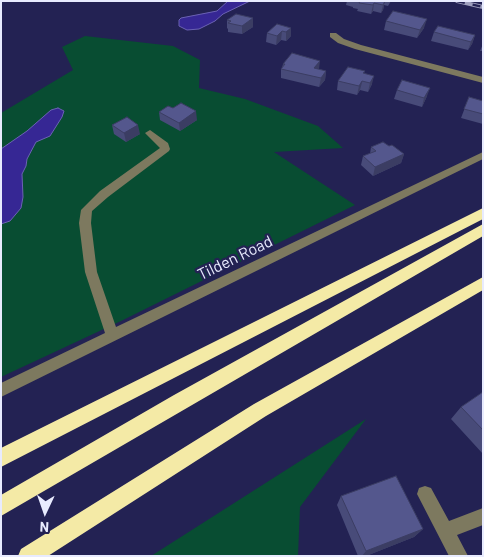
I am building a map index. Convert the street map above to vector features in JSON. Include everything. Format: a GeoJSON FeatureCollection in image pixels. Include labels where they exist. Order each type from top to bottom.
{"type":"FeatureCollection","features":[{"type":"Feature","properties":{"kind":"highway"},"geometry":{"type":"LineString","coordinates":[[1,458],[483,213]]}},
{"type":"Feature","properties":{"kind":"highway"},"geometry":{"type":"LineString","coordinates":[[1,506],[188,396],[483,229]]}},
{"type":"Feature","properties":{"kind":"highway"},"geometry":{"type":"LineString","coordinates":[[28,556],[260,410],[483,282]]}},
{"type":"Feature","properties":{"kind":"street"},"geometry":{"type":"LineString","coordinates":[[333,35],[341,41],[358,47],[483,80]]}},
{"type":"Feature","properties":{"kind":"street"},"geometry":{"type":"LineString","coordinates":[[112,335],[91,272],[85,223],[87,210],[104,194],[165,149],[164,145],[150,133]]}},
{"type":"Feature","properties":{"kind":"street","name":"Tilden Road"},"geometry":{"type":"LineString","coordinates":[[1,390],[483,155]]}},
{"type":"Feature","properties":{"kind":"street"},"geometry":{"type":"LineString","coordinates":[[425,494],[459,556]]}},
{"type":"Feature","properties":{"kind":"street"},"geometry":{"type":"LineString","coordinates":[[445,531],[483,516]]}},
{"type":"Feature","properties":{"kind":"green space"},"geometry":{"type":"Polygon","coordinates":[[[85,36],[173,46],[200,60],[199,88],[245,99],[318,126],[343,148],[274,152],[355,205],[121,321],[1,377],[1,113],[73,70],[62,47],[85,36]]]}},
{"type":"Feature","properties":{"kind":"green space"},"geometry":{"type":"Polygon","coordinates":[[[366,419],[300,507],[298,556],[151,556],[366,419]]]}},
{"type":"Feature","properties":{"kind":"shaded area"},"geometry":{"type":"Polygon","coordinates":[[[228,1],[250,1],[223,14],[215,21],[199,29],[187,30],[179,26],[181,18],[217,11],[228,1]]]}},
{"type":"Feature","properties":{"kind":"shaded area"},"geometry":{"type":"Polygon","coordinates":[[[58,108],[64,111],[62,117],[50,136],[36,142],[27,159],[22,174],[23,197],[21,208],[10,221],[1,224],[1,149],[27,131],[51,110],[58,108]]]}},
{"type":"Feature","properties":{"kind":"building"},"geometry":{"type":"Polygon","coordinates":[[[360,1],[385,1],[383,5],[374,3],[373,5],[359,3],[360,1]]]}},
{"type":"Feature","properties":{"kind":"building"},"geometry":{"type":"Polygon","coordinates":[[[393,11],[427,19],[420,30],[386,21],[393,11]]]}},
{"type":"Feature","properties":{"kind":"building"},"geometry":{"type":"Polygon","coordinates":[[[236,14],[253,18],[242,26],[228,23],[231,21],[227,20],[236,14]]]}},
{"type":"Feature","properties":{"kind":"building"},"geometry":{"type":"Polygon","coordinates":[[[277,24],[291,28],[286,32],[282,31],[277,36],[267,33],[277,24]]]}},
{"type":"Feature","properties":{"kind":"building"},"geometry":{"type":"Polygon","coordinates":[[[438,26],[475,35],[471,42],[434,32],[438,26]]]}},
{"type":"Feature","properties":{"kind":"building"},"geometry":{"type":"Polygon","coordinates":[[[292,53],[320,61],[314,68],[326,71],[321,78],[281,69],[292,53]]]}},
{"type":"Feature","properties":{"kind":"building"},"geometry":{"type":"Polygon","coordinates":[[[348,67],[365,71],[363,73],[374,76],[370,83],[362,81],[359,86],[338,81],[348,67]]]}},
{"type":"Feature","properties":{"kind":"building"},"geometry":{"type":"Polygon","coordinates":[[[402,80],[430,88],[424,98],[397,90],[402,80]]]}},
{"type":"Feature","properties":{"kind":"building"},"geometry":{"type":"Polygon","coordinates":[[[469,97],[483,101],[483,114],[464,109],[469,97]]]}},
{"type":"Feature","properties":{"kind":"building"},"geometry":{"type":"Polygon","coordinates":[[[181,103],[196,111],[179,123],[159,112],[168,106],[173,108],[181,103]]]}},
{"type":"Feature","properties":{"kind":"building"},"geometry":{"type":"Polygon","coordinates":[[[127,117],[138,125],[124,133],[112,125],[127,117]]]}},
{"type":"Feature","properties":{"kind":"building"},"geometry":{"type":"Polygon","coordinates":[[[383,142],[389,146],[392,145],[404,154],[375,167],[363,156],[376,151],[371,147],[383,142]]]}},
{"type":"Feature","properties":{"kind":"building"},"geometry":{"type":"Polygon","coordinates":[[[483,392],[483,430],[461,407],[483,392]]]}},
{"type":"Feature","properties":{"kind":"building"},"geometry":{"type":"Polygon","coordinates":[[[396,476],[423,529],[366,551],[341,496],[396,476]]]}},
{"type":"Feature","properties":{"kind":"railway"},"geometry":{"type":"LineString","coordinates":[[457,1],[483,7]]}}]}
